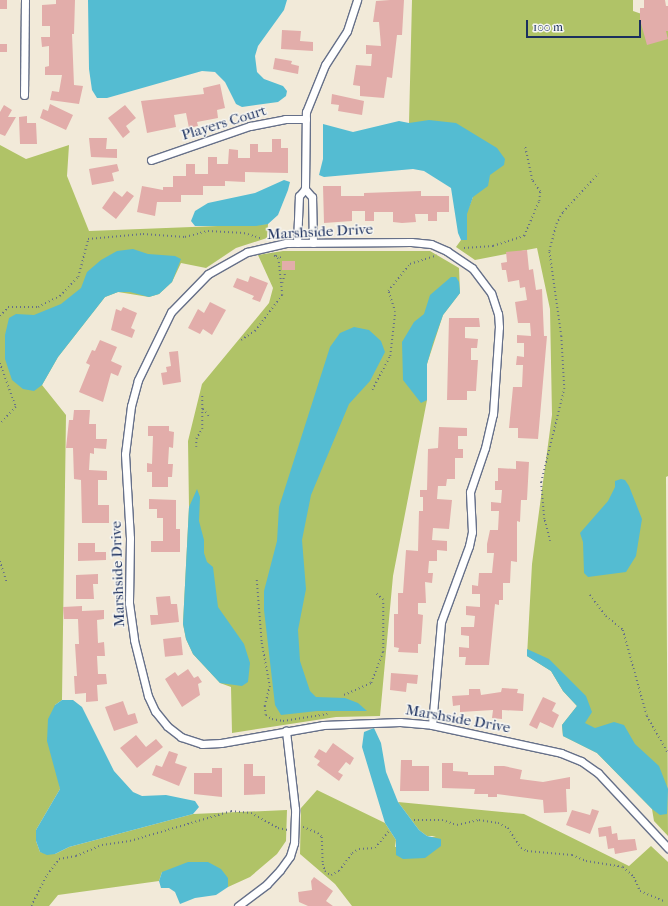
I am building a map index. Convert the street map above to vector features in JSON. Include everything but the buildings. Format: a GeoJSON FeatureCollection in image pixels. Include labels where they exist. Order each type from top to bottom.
{"type":"FeatureCollection","features":[{"type":"Feature","properties":{"kind":"street"},"geometry":{"type":"LineString","coordinates":[[24,95],[25,0]]}},
{"type":"Feature","properties":{"kind":"street"},"geometry":{"type":"LineString","coordinates":[[298,243],[299,196],[305,189],[306,119],[312,94],[325,65],[347,31],[357,0]]}},
{"type":"Feature","properties":{"kind":"street","name":"Players Court"},"geometry":{"type":"LineString","coordinates":[[151,160],[250,126],[285,119],[306,119]]}},
{"type":"Feature","properties":{"kind":"street"},"geometry":{"type":"LineString","coordinates":[[305,189],[312,197],[313,242]]}},
{"type":"Feature","properties":{"kind":"street","name":"Marshside Drive"},"geometry":{"type":"LineString","coordinates":[[432,725],[441,622],[469,546],[472,532],[470,492],[485,448],[493,414],[498,361],[499,327],[496,307],[486,284],[461,260],[447,251],[425,243],[313,242],[270,245],[233,258],[208,274],[182,298],[171,312],[151,349],[138,380],[126,433],[125,454],[130,538],[129,603],[134,640],[148,696],[155,711],[167,726],[182,737],[202,744],[221,743],[322,725],[385,722],[432,725],[561,753],[581,761],[609,783],[668,848]]}},
{"type":"Feature","properties":{"kind":"street"},"geometry":{"type":"LineString","coordinates":[[238,906],[263,888],[280,870],[290,856],[294,843],[295,809],[286,731]]}},
{"type":"Feature","properties":{"kind":"path"},"geometry":{"type":"LineString","coordinates":[[464,248],[493,246],[524,236],[539,201],[540,192],[532,180],[525,146]]}},
{"type":"Feature","properties":{"kind":"path"},"geometry":{"type":"LineString","coordinates":[[550,541],[544,518],[541,482],[562,398],[564,377],[555,286],[550,265],[549,250],[556,224],[562,212],[598,174]]}},
{"type":"Feature","properties":{"kind":"path"},"geometry":{"type":"LineString","coordinates":[[0,316],[8,307],[38,307],[60,296],[78,277],[88,239],[144,234],[185,237],[208,231],[244,233],[260,238]]}},
{"type":"Feature","properties":{"kind":"path"},"geometry":{"type":"LineString","coordinates":[[241,340],[255,331],[265,315],[279,302],[282,295],[282,284],[278,259],[270,251]]}},
{"type":"Feature","properties":{"kind":"path"},"geometry":{"type":"LineString","coordinates":[[372,390],[390,356],[395,312],[388,291],[410,264],[440,254]]}},
{"type":"Feature","properties":{"kind":"path"},"geometry":{"type":"LineString","coordinates":[[274,256],[282,258]]}},
{"type":"Feature","properties":{"kind":"path"},"geometry":{"type":"LineString","coordinates":[[282,284],[285,273]]}},
{"type":"Feature","properties":{"kind":"path"},"geometry":{"type":"LineString","coordinates":[[0,363],[16,407],[0,424]]}},
{"type":"Feature","properties":{"kind":"path"},"geometry":{"type":"LineString","coordinates":[[196,447],[196,439],[202,429],[202,396]]}},
{"type":"Feature","properties":{"kind":"path"},"geometry":{"type":"LineString","coordinates":[[203,409],[210,417]]}},
{"type":"Feature","properties":{"kind":"path"},"geometry":{"type":"LineString","coordinates":[[0,561],[7,582]]}},
{"type":"Feature","properties":{"kind":"path"},"geometry":{"type":"LineString","coordinates":[[257,580],[262,643],[270,686],[265,706],[266,715],[272,719],[283,721],[327,714]]}},
{"type":"Feature","properties":{"kind":"path"},"geometry":{"type":"LineString","coordinates":[[344,695],[371,682],[383,652],[383,600],[375,593]]}},
{"type":"Feature","properties":{"kind":"path"},"geometry":{"type":"LineString","coordinates":[[590,595],[603,612],[623,630],[646,716],[668,753]]}},
{"type":"Feature","properties":{"kind":"path"},"geometry":{"type":"LineString","coordinates":[[31,906],[47,875],[59,859],[76,856],[102,845],[130,841],[231,811],[251,812],[278,828],[288,830]]}},
{"type":"Feature","properties":{"kind":"path"},"geometry":{"type":"LineString","coordinates":[[414,820],[442,820],[462,825],[479,820],[498,824],[508,828],[521,848],[527,851],[572,855],[586,860],[623,867],[634,877],[640,891],[664,900]]}},
{"type":"Feature","properties":{"kind":"path"},"geometry":{"type":"LineString","coordinates":[[303,827],[318,832],[322,837],[323,864],[325,871],[331,874],[339,871],[352,853],[359,849],[375,848],[388,832]]}},
{"type":"Feature","properties":{"kind":"green space"},"geometry":{"type":"Polygon","coordinates":[[[412,0],[633,0],[633,11],[668,23],[668,476],[666,477],[668,836],[654,821],[652,809],[597,753],[563,736],[562,725],[577,706],[563,691],[551,671],[527,656],[532,564],[552,415],[550,309],[537,248],[475,260],[456,247],[461,240],[467,240],[466,214],[473,197],[409,123],[412,0]]]}},
{"type":"Feature","properties":{"kind":"green space"},"geometry":{"type":"Polygon","coordinates":[[[0,145],[26,159],[69,145],[67,176],[89,231],[268,224],[267,238],[236,248],[206,268],[181,263],[172,282],[159,294],[149,297],[118,292],[105,297],[58,357],[42,385],[66,415],[62,700],[55,705],[60,789],[36,830],[36,841],[40,852],[55,854],[69,847],[193,814],[287,810],[286,841],[277,854],[250,877],[228,887],[228,878],[162,872],[159,881],[58,895],[49,906],[0,906],[0,145]]]}},
{"type":"Feature","properties":{"kind":"green space"},"geometry":{"type":"Polygon","coordinates":[[[283,251],[430,251],[459,268],[460,293],[443,315],[427,364],[427,400],[393,576],[380,716],[336,717],[232,733],[231,687],[220,683],[193,654],[186,639],[183,624],[189,507],[188,441],[202,384],[269,303],[273,288],[258,255],[283,251]]]}},
{"type":"Feature","properties":{"kind":"green space"},"geometry":{"type":"Polygon","coordinates":[[[317,790],[385,823],[396,840],[395,847],[436,836],[427,836],[419,830],[398,802],[524,814],[629,866],[651,846],[668,862],[668,906],[352,906],[335,884],[300,854],[301,808],[317,790]]]}},
{"type":"Feature","properties":{"kind":"water"},"geometry":{"type":"Polygon","coordinates":[[[88,0],[287,0],[284,10],[258,46],[255,56],[257,72],[264,79],[283,86],[287,91],[286,96],[278,102],[242,107],[236,104],[225,82],[215,72],[202,71],[107,98],[97,98],[92,90],[89,69],[88,0]]]}},
{"type":"Feature","properties":{"kind":"water"},"geometry":{"type":"Polygon","coordinates":[[[429,120],[456,123],[497,148],[505,159],[504,165],[490,175],[488,186],[473,197],[467,214],[467,240],[461,240],[458,233],[451,188],[424,171],[413,169],[324,177],[319,175],[323,159],[323,124],[353,132],[399,121],[409,123],[429,120]]]}},
{"type":"Feature","properties":{"kind":"water"},"geometry":{"type":"Polygon","coordinates":[[[284,180],[290,182],[288,190],[278,215],[268,224],[256,226],[195,226],[191,221],[195,211],[208,203],[255,193],[284,180]]]}},
{"type":"Feature","properties":{"kind":"water"},"geometry":{"type":"Polygon","coordinates":[[[133,249],[148,254],[175,256],[181,259],[172,282],[159,294],[149,297],[130,292],[118,292],[105,297],[58,357],[42,385],[34,391],[23,389],[12,380],[5,359],[5,335],[9,318],[16,314],[34,315],[61,304],[81,288],[87,272],[101,260],[117,251],[133,249]]]}},
{"type":"Feature","properties":{"kind":"water"},"geometry":{"type":"Polygon","coordinates":[[[451,277],[456,277],[459,282],[460,293],[443,315],[433,343],[427,364],[427,400],[421,403],[403,380],[402,342],[414,322],[424,314],[430,295],[451,277]]]}},
{"type":"Feature","properties":{"kind":"water"},"geometry":{"type":"Polygon","coordinates":[[[354,327],[369,330],[381,341],[385,352],[370,381],[349,404],[311,495],[302,540],[306,589],[298,630],[300,661],[310,691],[316,697],[345,698],[358,703],[367,711],[317,711],[281,715],[275,705],[264,610],[264,591],[277,541],[279,507],[330,347],[340,333],[354,327]]]}},
{"type":"Feature","properties":{"kind":"water"},"geometry":{"type":"Polygon","coordinates":[[[621,479],[625,480],[629,486],[642,519],[636,556],[626,572],[588,577],[584,573],[583,542],[580,533],[608,501],[615,487],[615,481],[621,479]]]}},
{"type":"Feature","properties":{"kind":"water"},"geometry":{"type":"Polygon","coordinates":[[[197,489],[200,497],[199,521],[204,540],[204,553],[207,562],[213,567],[218,607],[244,644],[250,663],[248,682],[242,686],[220,683],[193,654],[186,639],[183,624],[189,507],[197,489]]]}},
{"type":"Feature","properties":{"kind":"water"},"geometry":{"type":"Polygon","coordinates":[[[527,649],[549,659],[586,696],[592,712],[585,723],[595,728],[614,722],[624,725],[635,744],[659,766],[668,789],[667,814],[660,815],[652,809],[597,753],[563,736],[562,725],[577,706],[563,691],[551,671],[527,656],[527,649]]]}},
{"type":"Feature","properties":{"kind":"water"},"geometry":{"type":"Polygon","coordinates":[[[62,700],[73,700],[82,707],[114,771],[133,792],[142,796],[166,795],[195,801],[199,807],[193,814],[69,847],[55,854],[47,855],[40,852],[36,841],[36,830],[60,789],[47,741],[48,719],[55,705],[62,700]]]}},
{"type":"Feature","properties":{"kind":"water"},"geometry":{"type":"Polygon","coordinates":[[[374,728],[381,743],[386,772],[398,802],[419,830],[427,836],[441,839],[441,846],[425,858],[403,859],[396,855],[396,840],[385,823],[362,747],[364,732],[374,728]]]}},
{"type":"Feature","properties":{"kind":"water"},"geometry":{"type":"Polygon","coordinates":[[[188,862],[208,862],[221,869],[228,878],[228,887],[216,895],[195,898],[180,904],[175,892],[169,888],[161,888],[159,881],[162,872],[188,862]]]}}]}
